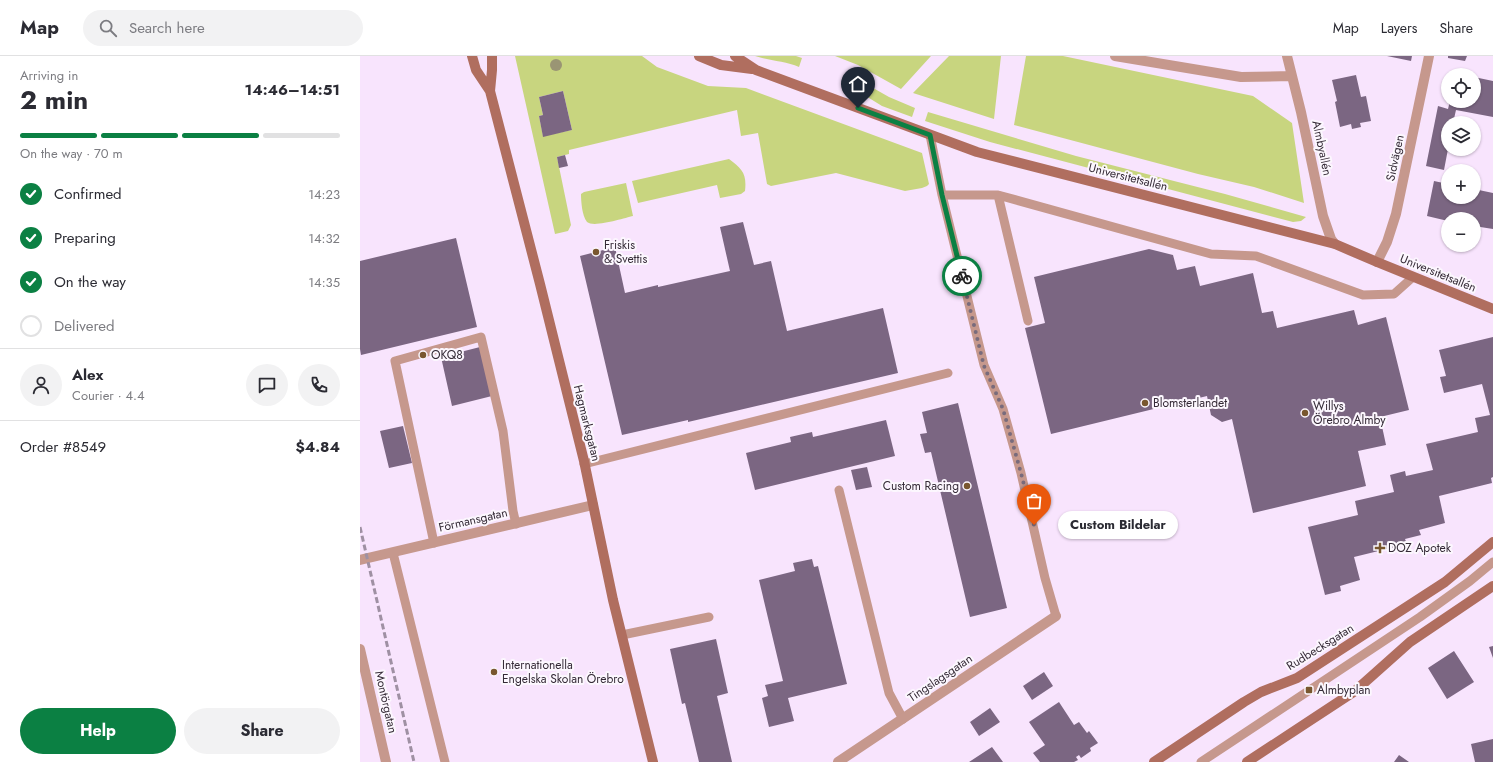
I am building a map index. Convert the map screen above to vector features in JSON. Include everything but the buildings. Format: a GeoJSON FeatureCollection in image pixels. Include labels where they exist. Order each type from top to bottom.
{"type":"FeatureCollection","features":[{"type":"Feature","properties":{"kind":"street","name":"Hagmarksgatan"},"geometry":{"type":"LineString","coordinates":[[472,56],[476,70],[490,91],[540,284],[584,464],[622,635],[653,762]]}},
{"type":"Feature","properties":{"kind":"street","name":"Hagmarksgatan"},"geometry":{"type":"LineString","coordinates":[[490,91],[492,56]]}},
{"type":"Feature","properties":{"kind":"street","name":"Universitetsallén"},"geometry":{"type":"LineString","coordinates":[[699,56],[721,65],[756,70],[977,152],[1335,244],[1493,309]]}},
{"type":"Feature","properties":{"kind":"street","name":"Universitetsallén"},"geometry":{"type":"LineString","coordinates":[[735,56],[756,70]]}},
{"type":"Feature","properties":{"kind":"street"},"geometry":{"type":"LineString","coordinates":[[1115,56],[1241,76],[1292,76]]}},
{"type":"Feature","properties":{"kind":"street","name":"Almbyallén"},"geometry":{"type":"LineString","coordinates":[[1287,56],[1301,112],[1323,216],[1335,244]]}},
{"type":"Feature","properties":{"kind":"street","name":"Sidvägen"},"geometry":{"type":"LineString","coordinates":[[1377,262],[1388,242],[1396,214],[1429,56]]}},
{"type":"Feature","properties":{"kind":"street","name":"Förmansgatan"},"geometry":{"type":"LineString","coordinates":[[360,560],[593,505]]}},
{"type":"Feature","properties":{"kind":"street","name":"Rudbecksgatan"},"geometry":{"type":"LineString","coordinates":[[1154,762],[1261,692],[1297,678],[1445,582],[1493,542]]}},
{"type":"Feature","properties":{"kind":"street"},"geometry":{"type":"LineString","coordinates":[[1247,762],[1355,691],[1410,642],[1493,586]]}},
{"type":"Feature","properties":{"kind":"street","name":"Tingslagsgatan"},"geometry":{"type":"LineString","coordinates":[[838,762],[1056,616]]}},
{"type":"Feature","properties":{"kind":"street","name":"Montörgatan"},"geometry":{"type":"LineString","coordinates":[[360,648],[386,762]]}},
{"type":"Feature","properties":{"kind":"lane"},"geometry":{"type":"LineString","coordinates":[[930,135],[942,195],[984,366],[1003,409],[1021,473],[1045,578],[1056,616]]}},
{"type":"Feature","properties":{"kind":"lane"},"geometry":{"type":"LineString","coordinates":[[942,195],[998,195],[1211,254],[1256,256],[1363,295],[1394,294],[1413,277]]}},
{"type":"Feature","properties":{"kind":"lane"},"geometry":{"type":"LineString","coordinates":[[998,195],[1028,321]]}},
{"type":"Feature","properties":{"kind":"lane"},"geometry":{"type":"LineString","coordinates":[[434,543],[395,361],[481,338],[503,431],[516,524]]}},
{"type":"Feature","properties":{"kind":"lane"},"geometry":{"type":"LineString","coordinates":[[584,464],[948,373]]}},
{"type":"Feature","properties":{"kind":"lane"},"geometry":{"type":"LineString","coordinates":[[838,490],[889,693],[903,719]]}},
{"type":"Feature","properties":{"kind":"lane"},"geometry":{"type":"LineString","coordinates":[[393,553],[445,762]]}},
{"type":"Feature","properties":{"kind":"lane"},"geometry":{"type":"LineString","coordinates":[[1201,762],[1420,617],[1470,582],[1493,562]]}},
{"type":"Feature","properties":{"kind":"lane"},"geometry":{"type":"LineString","coordinates":[[622,635],[709,617]]}},
{"type":"Feature","properties":{"kind":"green space"},"geometry":{"type":"Polygon","coordinates":[[[515,56],[642,56],[657,67],[708,86],[746,88],[922,153],[929,184],[922,188],[905,191],[836,173],[771,186],[767,184],[758,133],[741,136],[737,110],[569,150],[569,154],[557,157],[571,225],[568,231],[555,234],[515,56]],[[563,91],[539,97],[543,115],[539,116],[543,136],[572,130],[563,91]]]}},
{"type":"Feature","properties":{"kind":"green space"},"geometry":{"type":"Polygon","coordinates":[[[755,56],[796,56],[802,58],[799,67],[789,63],[755,56]]]}},
{"type":"Feature","properties":{"kind":"green space"},"geometry":{"type":"Polygon","coordinates":[[[835,56],[931,56],[901,89],[858,65],[835,56]]]}},
{"type":"Feature","properties":{"kind":"green space"},"geometry":{"type":"Polygon","coordinates":[[[949,56],[1001,56],[994,119],[913,93],[949,56]]]}},
{"type":"Feature","properties":{"kind":"green space"},"geometry":{"type":"Polygon","coordinates":[[[1026,56],[1063,56],[1253,96],[1292,123],[1304,203],[1254,187],[1198,174],[1014,125],[1026,56]]]}},
{"type":"Feature","properties":{"kind":"green space"},"geometry":{"type":"Polygon","coordinates":[[[852,76],[889,97],[915,108],[912,117],[882,106],[848,85],[852,76]]]}},
{"type":"Feature","properties":{"kind":"green space"},"geometry":{"type":"Polygon","coordinates":[[[928,112],[1076,156],[1225,194],[1306,217],[1301,221],[1293,222],[990,142],[925,121],[928,112]]]}},
{"type":"Feature","properties":{"kind":"green space"},"geometry":{"type":"Polygon","coordinates":[[[729,159],[743,172],[745,191],[741,194],[720,198],[717,185],[638,203],[632,181],[729,159]]]}},
{"type":"Feature","properties":{"kind":"green space"},"geometry":{"type":"Polygon","coordinates":[[[626,183],[633,216],[596,224],[587,222],[583,212],[581,194],[584,192],[626,183]]]}},
{"type":"Feature","properties":{"kind":"railway"},"geometry":{"type":"LineString","coordinates":[[360,527],[414,762]]}},
{"type":"Feature","properties":{"kind":"way so far"},"geometry":{"type":"LineString","coordinates":[[962,276],[984,366],[1003,409],[1034,525]]}},
{"type":"Feature","properties":{"kind":"place","name":"Friskis & Svettis"},"geometry":{"type":"Point","coordinates":[596,252]}},
{"type":"Feature","properties":{"kind":"place","name":"OKQ8"},"geometry":{"type":"Point","coordinates":[423,355]}},
{"type":"Feature","properties":{"kind":"place","name":"Blomsterlandet"},"geometry":{"type":"Point","coordinates":[1145,403]}},
{"type":"Feature","properties":{"kind":"place","name":"Willys Örebro Almby"},"geometry":{"type":"Point","coordinates":[1305,413]}},
{"type":"Feature","properties":{"kind":"place","name":"Custom Racing"},"geometry":{"type":"Point","coordinates":[967,486]}},
{"type":"Feature","properties":{"kind":"place","name":"Custom Bildelar"},"geometry":{"type":"Point","coordinates":[1034,525]}},
{"type":"Feature","properties":{"kind":"place","name":"DOZ Apotek"},"geometry":{"type":"Point","coordinates":[1380,548]}},
{"type":"Feature","properties":{"kind":"place","name":"Internationella Engelska Skolan Örebro"},"geometry":{"type":"Point","coordinates":[494,672]}},
{"type":"Feature","properties":{"kind":"place","name":"Almbyplan"},"geometry":{"type":"Point","coordinates":[1309,690]}},
{"type":"Feature","properties":{"kind":"route"},"geometry":{"type":"LineString","coordinates":[[858,108],[930,135],[942,195],[962,276]]}}]}
